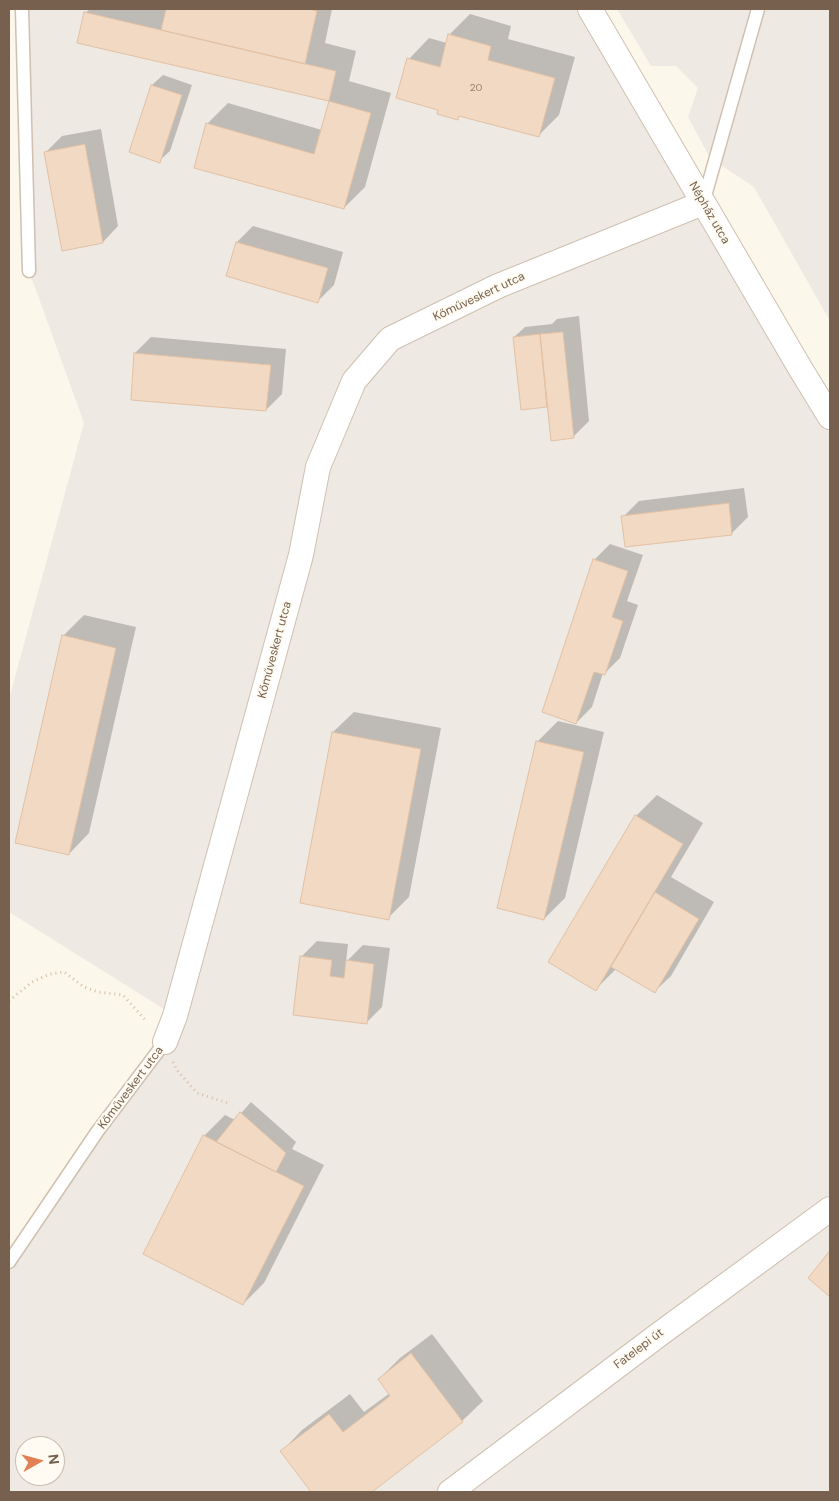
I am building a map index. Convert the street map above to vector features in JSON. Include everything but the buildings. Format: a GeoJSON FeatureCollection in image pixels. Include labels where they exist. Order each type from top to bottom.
{"type":"FeatureCollection","features":[{"type":"Feature","properties":{"kind":"street","name":"Népház utca"},"geometry":{"type":"LineString","coordinates":[[590,9],[830,417]]}},
{"type":"Feature","properties":{"kind":"street","name":"Kőműveskert utca"},"geometry":{"type":"LineString","coordinates":[[165,1042],[175,1016],[301,555],[318,466],[354,381],[390,339],[498,286],[703,203]]}},
{"type":"Feature","properties":{"kind":"street","name":"Fatelepi út"},"geometry":{"type":"LineString","coordinates":[[450,1492],[830,1209]]}},
{"type":"Feature","properties":{"kind":"lane"},"geometry":{"type":"LineString","coordinates":[[22,9],[29,271]]}},
{"type":"Feature","properties":{"kind":"lane"},"geometry":{"type":"LineString","coordinates":[[703,203],[758,9]]}},
{"type":"Feature","properties":{"kind":"lane","name":"Kőműveskert utca"},"geometry":{"type":"LineString","coordinates":[[9,1262],[97,1132],[165,1042]]}},
{"type":"Feature","properties":{"kind":"path"},"geometry":{"type":"LineString","coordinates":[[9,1001],[32,982],[50,974],[64,972],[84,987],[98,992],[123,995],[165,1042],[176,1069],[197,1093],[228,1103]]}},
{"type":"Feature","properties":{"kind":"shaded area"},"geometry":{"type":"Polygon","coordinates":[[[22,9],[577,9],[703,203],[830,410],[830,1199],[438,1492],[9,1492],[9,1262],[175,1016],[9,912],[9,699],[84,423],[29,271],[22,9]]]}},
{"type":"Feature","properties":{"kind":"shaded area"},"geometry":{"type":"Polygon","coordinates":[[[617,9],[830,9],[830,321],[754,187],[710,158],[688,117],[698,88],[676,66],[651,66],[617,9]]]}},
{"type":"Feature","properties":{"kind":"shaded area"},"geometry":{"type":"Polygon","coordinates":[[[830,1209],[830,1492],[439,1492],[830,1209]]]}}]}
